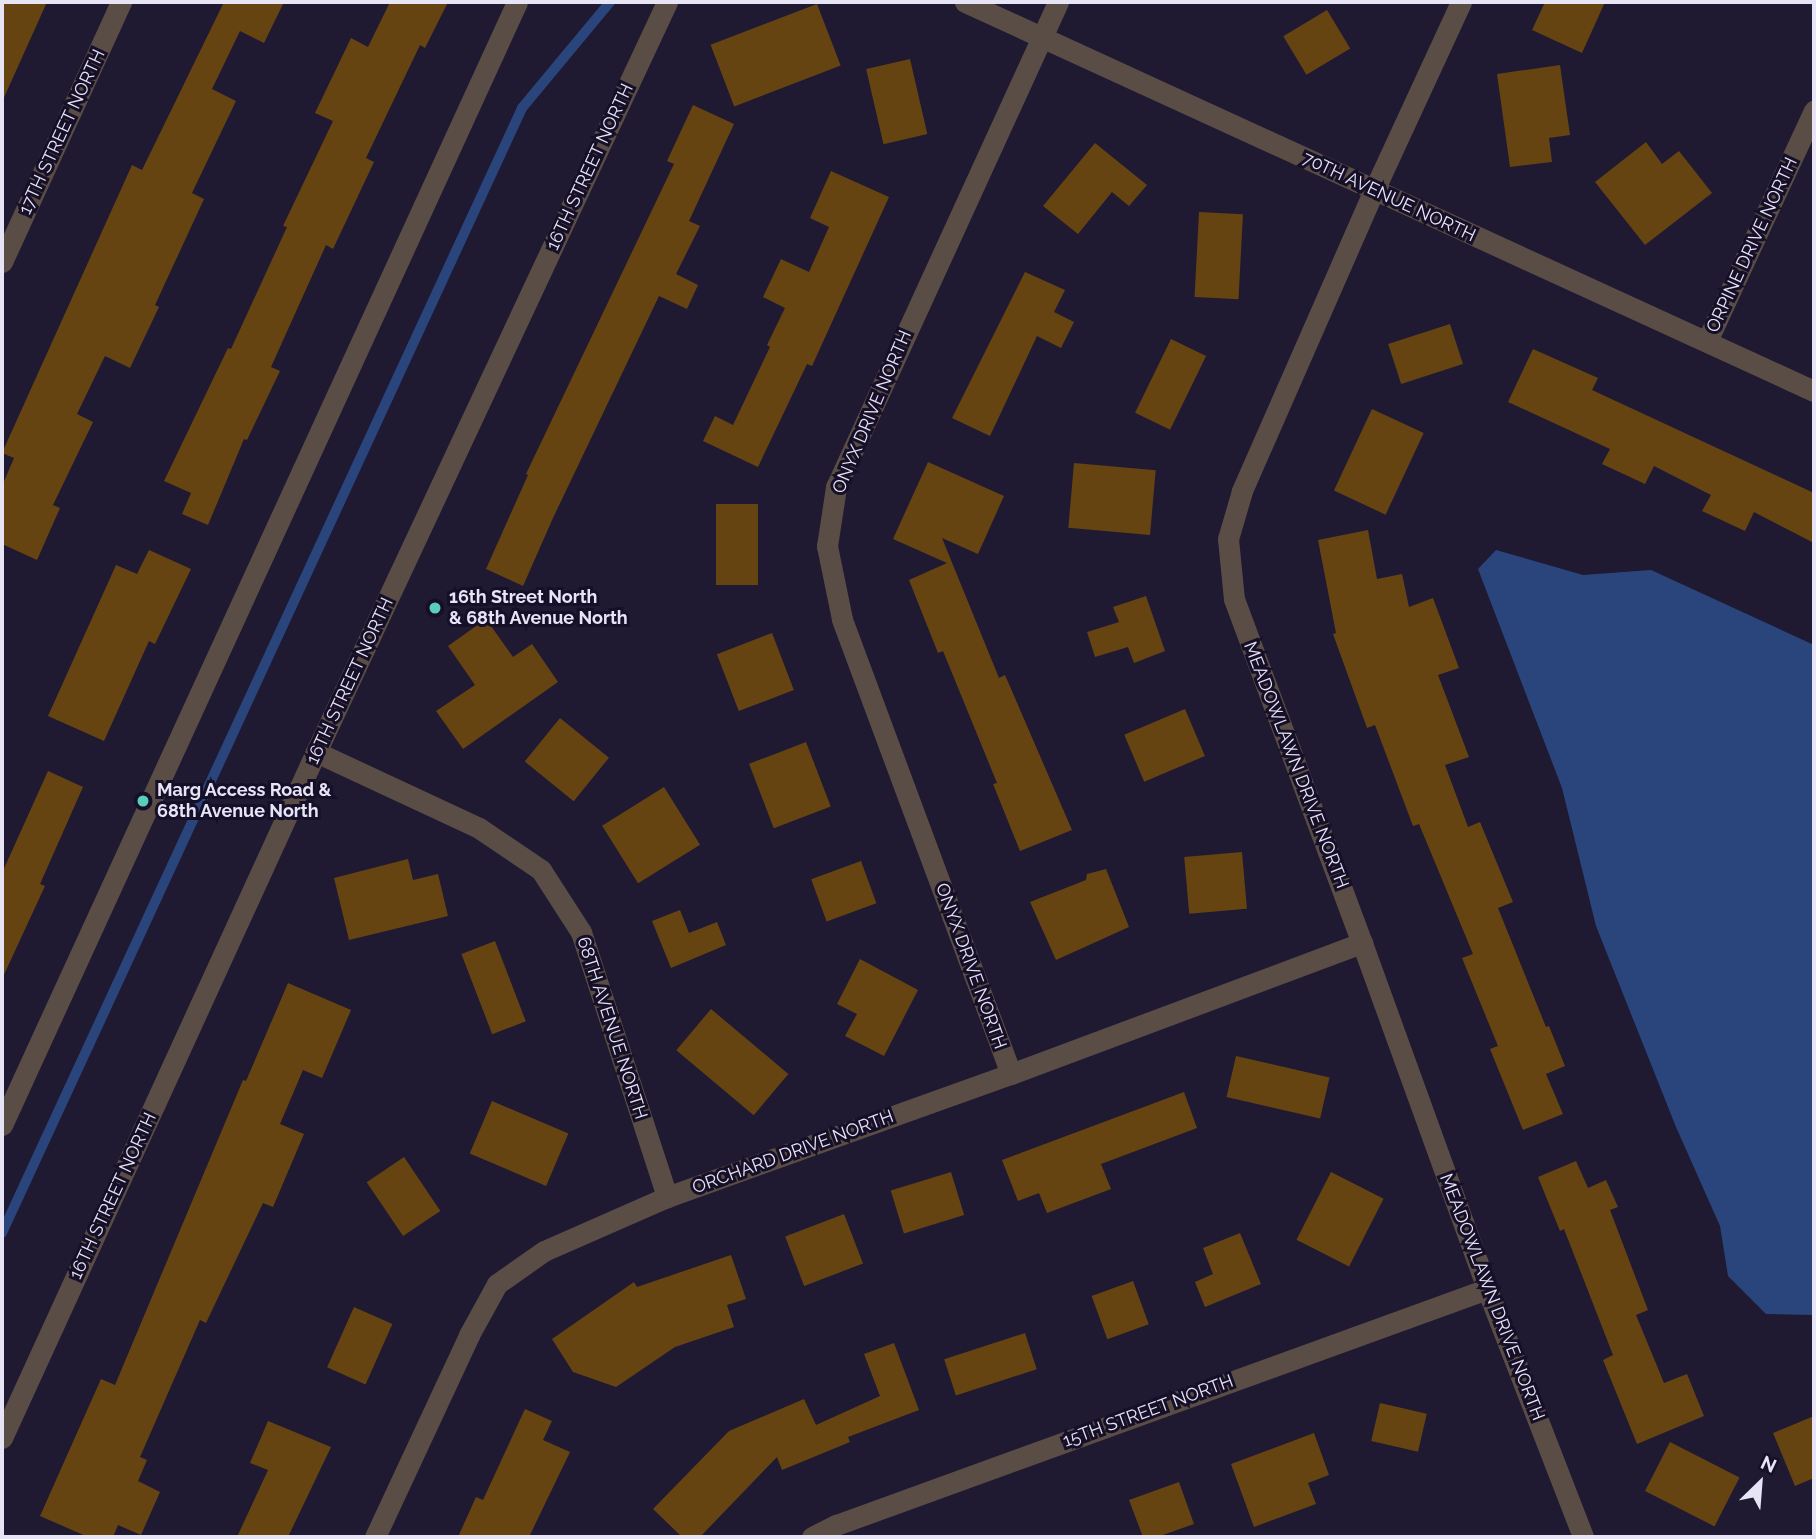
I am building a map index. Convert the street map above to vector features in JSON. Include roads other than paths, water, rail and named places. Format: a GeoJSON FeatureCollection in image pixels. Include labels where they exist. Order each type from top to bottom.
{"type":"FeatureCollection","features":[{"type":"Feature","properties":{"kind":"street","name":"17TH STREET NORTH"},"geometry":{"type":"LineString","coordinates":[[2,262],[121,2]]}},
{"type":"Feature","properties":{"kind":"street"},"geometry":{"type":"LineString","coordinates":[[2,1125],[517,2]]}},
{"type":"Feature","properties":{"kind":"street","name":"16TH STREET NORTH"},"geometry":{"type":"LineString","coordinates":[[2,1438],[316,752],[667,2]]}},
{"type":"Feature","properties":{"kind":"street","name":"70TH AVENUE NORTH"},"geometry":{"type":"LineString","coordinates":[[965,2],[1814,391]]}},
{"type":"Feature","properties":{"kind":"street","name":"ONYX DRIVE NORTH"},"geometry":{"type":"LineString","coordinates":[[1011,1074],[842,619],[827,546],[836,487],[1058,2]]}},
{"type":"Feature","properties":{"kind":"street","name":"MEADOWLAWN DRIVE NORTH"},"geometry":{"type":"LineString","coordinates":[[1461,2],[1374,190],[1241,491],[1228,539],[1234,599],[1487,1289],[1583,1537]]}},
{"type":"Feature","properties":{"kind":"street","name":"ORPINE DRIVE NORTH"},"geometry":{"type":"LineString","coordinates":[[1707,341],[1814,111]]}},
{"type":"Feature","properties":{"kind":"street","name":"68TH AVENUE NORTH"},"geometry":{"type":"LineString","coordinates":[[316,752],[479,828],[541,870],[581,932],[667,1197]]}},
{"type":"Feature","properties":{"kind":"street","name":"ORCHARD DRIVE NORTH"},"geometry":{"type":"LineString","coordinates":[[375,1537],[469,1335],[497,1284],[544,1251],[667,1197],[1011,1074],[1362,943]]}},
{"type":"Feature","properties":{"kind":"street","name":"15TH STREET NORTH"},"geometry":{"type":"LineString","coordinates":[[811,1537],[836,1525],[1487,1289]]}},
{"type":"Feature","properties":{"kind":"water"},"geometry":{"type":"Polygon","coordinates":[[[1496,550],[1583,575],[1651,570],[1814,645],[1814,1315],[1766,1314],[1728,1276],[1720,1226],[1676,1127],[1596,926],[1562,788],[1478,569],[1496,550]]]}},
{"type":"Feature","properties":{"kind":"waterway"},"geometry":{"type":"LineString","coordinates":[[2,1233],[522,108],[610,2]]}},
{"type":"Feature","properties":{"kind":"place","name":"16th Street North & 68th Avenue North"},"geometry":{"type":"Point","coordinates":[435,608]}},
{"type":"Feature","properties":{"kind":"place","name":"Marg Access Road & 68th Avenue North"},"geometry":{"type":"Point","coordinates":[143,801]}}]}
